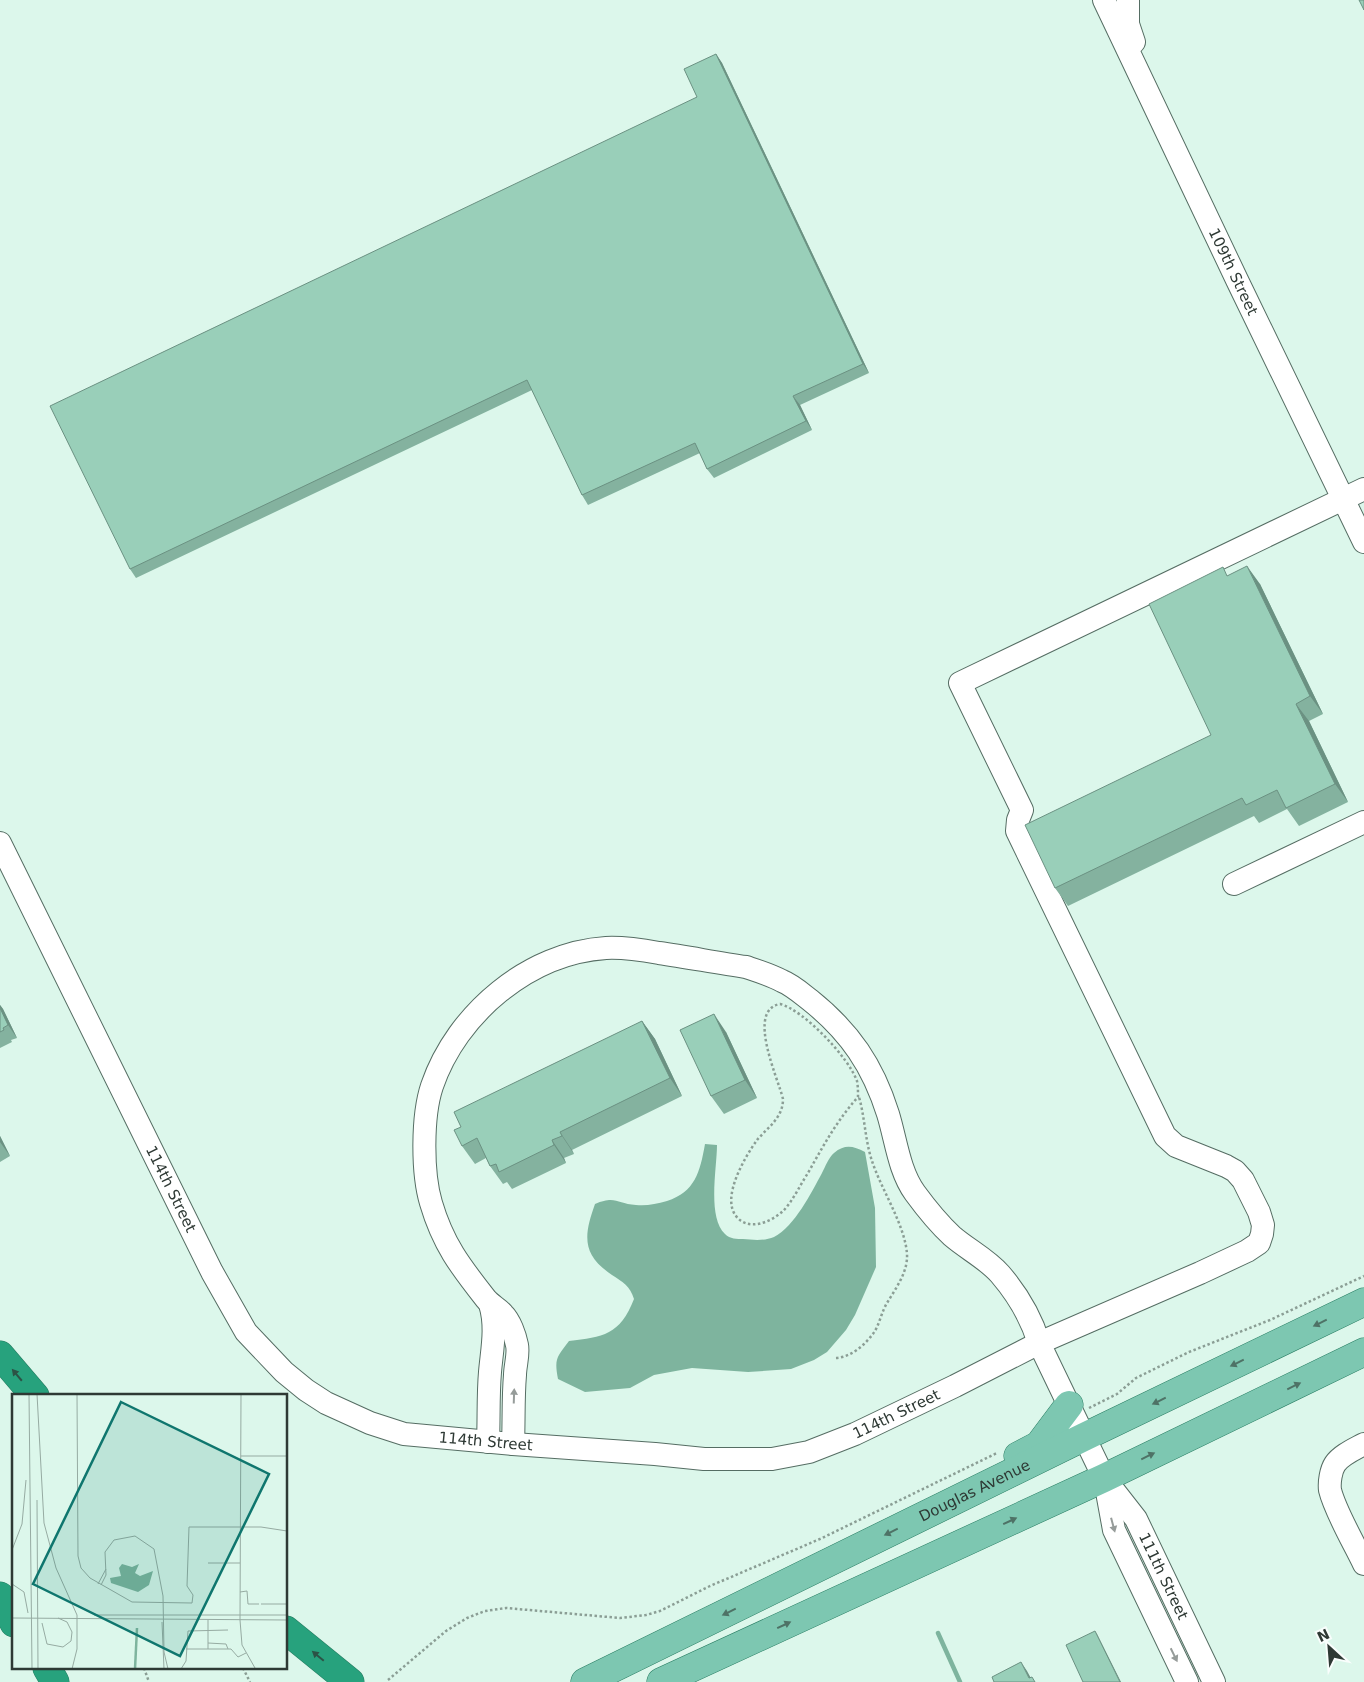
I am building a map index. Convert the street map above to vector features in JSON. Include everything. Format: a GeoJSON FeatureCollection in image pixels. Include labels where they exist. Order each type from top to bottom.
{"type":"FeatureCollection","features":[{"type":"Feature","properties":{"kind":"highway"},"geometry":{"type":"LineString","coordinates":[[0,1355],[33,1394]]}},
{"type":"Feature","properties":{"kind":"highway"},"geometry":{"type":"LineString","coordinates":[[0,1589],[12,1610]]}},
{"type":"Feature","properties":{"kind":"highway"},"geometry":{"type":"LineString","coordinates":[[0,1596],[12,1619]]}},
{"type":"Feature","properties":{"kind":"highway"},"geometry":{"type":"LineString","coordinates":[[288,1632],[350,1682]]}},
{"type":"Feature","properties":{"kind":"highway"},"geometry":{"type":"LineString","coordinates":[[37,1670],[43,1682]]}},
{"type":"Feature","properties":{"kind":"highway"},"geometry":{"type":"LineString","coordinates":[[47,1670],[55,1682]]}},
{"type":"Feature","properties":{"kind":"main road","name":"Douglas Avenue"},"geometry":{"type":"LineString","coordinates":[[585,1682],[982,1487],[1076,1419],[1364,1302]]}},
{"type":"Feature","properties":{"kind":"main road"},"geometry":{"type":"LineString","coordinates":[[660,1682],[1104,1478],[1364,1352]]}},
{"type":"Feature","properties":{"kind":"main road"},"geometry":{"type":"LineString","coordinates":[[982,1487],[999,1465],[1038,1445],[1076,1419]]}},
{"type":"Feature","properties":{"kind":"street","name":"109th Street"},"geometry":{"type":"LineString","coordinates":[[1104,0],[1364,542]]}},
{"type":"Feature","properties":{"kind":"street"},"geometry":{"type":"LineString","coordinates":[[1128,0],[1128,24],[1151,98]]}},
{"type":"Feature","properties":{"kind":"street"},"geometry":{"type":"LineString","coordinates":[[1343,500],[1364,489]]}},
{"type":"Feature","properties":{"kind":"street","name":"114th Street"},"geometry":{"type":"LineString","coordinates":[[0,843],[212,1272],[246,1332],[292,1378],[326,1403],[370,1423],[404,1434],[704,1459],[772,1459],[809,1452],[863,1430],[1039,1343],[1200,1273],[1247,1251],[1259,1243],[1263,1224],[1243,1180],[1235,1171],[1176,1146],[1165,1136],[1017,832],[1018,820],[1022,810],[960,683],[1343,500]]}},
{"type":"Feature","properties":{"kind":"street"},"geometry":{"type":"LineString","coordinates":[[1234,884],[1364,822]]}},
{"type":"Feature","properties":{"kind":"street","name":"111th Street"},"geometry":{"type":"LineString","coordinates":[[513,1444],[518,1346],[511,1326],[503,1313],[490,1304],[458,1262],[441,1234],[430,1202],[424,1163],[425,1126],[431,1088],[445,1056],[466,1025],[497,993],[516,979],[551,961],[570,955],[606,948],[628,948],[746,967],[784,981],[830,1015],[861,1053],[881,1091],[902,1164],[914,1190],[933,1216],[953,1236],[999,1272],[1032,1320],[1039,1343],[1104,1478],[1136,1519],[1214,1682]]}},
{"type":"Feature","properties":{"kind":"street"},"geometry":{"type":"LineString","coordinates":[[488,1442],[490,1373],[494,1336],[493,1314],[490,1304]]}},
{"type":"Feature","properties":{"kind":"street"},"geometry":{"type":"LineString","coordinates":[[1364,1444],[1344,1455],[1335,1464],[1330,1488],[1334,1502],[1364,1564]]}},
{"type":"Feature","properties":{"kind":"street","name":"111th Street"},"geometry":{"type":"LineString","coordinates":[[1104,1478],[1114,1530],[1187,1682]]}},
{"type":"Feature","properties":{"kind":"path"},"geometry":{"type":"LineString","coordinates":[[836,1358],[843,1357],[859,1348],[875,1330],[887,1303],[901,1279],[907,1256],[897,1221],[876,1174],[869,1151],[863,1110],[858,1097],[857,1082],[853,1073],[843,1058],[818,1030],[801,1015],[784,1005],[775,1005],[770,1008],[764,1020],[764,1030],[783,1099],[783,1106],[773,1124],[753,1146],[733,1185],[730,1198],[731,1205],[737,1218],[742,1223],[749,1225],[770,1220],[782,1211],[792,1198],[842,1115],[858,1097]]}},
{"type":"Feature","properties":{"kind":"path"},"geometry":{"type":"LineString","coordinates":[[1076,1419],[1116,1394],[1136,1378],[1210,1342],[1270,1320],[1364,1276]]}},
{"type":"Feature","properties":{"kind":"path"},"geometry":{"type":"LineString","coordinates":[[388,1680],[446,1631],[467,1618],[485,1611],[506,1608],[620,1618],[646,1615],[660,1611],[710,1586],[820,1539],[999,1452]]}},
{"type":"Feature","properties":{"kind":"path"},"geometry":{"type":"LineString","coordinates":[[145,1670],[149,1682]]}},
{"type":"Feature","properties":{"kind":"path"},"geometry":{"type":"LineString","coordinates":[[244,1670],[250,1682]]}},
{"type":"Feature","properties":{"kind":"shaded area"},"geometry":{"type":"Polygon","coordinates":[[[705,1144],[717,1145],[714,1192],[716,1216],[719,1226],[729,1237],[751,1240],[763,1240],[774,1237],[789,1225],[802,1208],[834,1153],[845,1147],[857,1148],[865,1152],[875,1208],[876,1267],[855,1315],[846,1330],[827,1352],[814,1360],[791,1369],[748,1372],[692,1368],[654,1375],[630,1388],[585,1392],[558,1379],[556,1366],[558,1358],[569,1341],[592,1338],[609,1332],[623,1320],[634,1299],[626,1285],[602,1267],[590,1251],[587,1235],[595,1204],[612,1200],[648,1205],[676,1197],[684,1192],[695,1180],[705,1144]]]}},
{"type":"Feature","properties":{"kind":"building"},"geometry":{"type":"Polygon","coordinates":[[[1359,0],[1364,0],[1364,10],[1359,0]]]}},
{"type":"Feature","properties":{"kind":"building"},"geometry":{"type":"Polygon","coordinates":[[[716,54],[863,364],[793,396],[806,421],[707,469],[695,443],[582,495],[527,380],[130,569],[50,406],[697,97],[684,69],[716,54]]]}},
{"type":"Feature","properties":{"kind":"building"},"geometry":{"type":"Polygon","coordinates":[[[1247,566],[1310,696],[1296,704],[1335,784],[1286,808],[1277,790],[1246,805],[1242,798],[1055,888],[1025,825],[1211,735],[1149,604],[1223,567],[1227,576],[1247,566]]]}},
{"type":"Feature","properties":{"kind":"building"},"geometry":{"type":"Polygon","coordinates":[[[0,1008],[8,1025],[0,1032],[0,1008]]]}},
{"type":"Feature","properties":{"kind":"building"},"geometry":{"type":"Polygon","coordinates":[[[714,1014],[745,1080],[711,1096],[680,1030],[714,1014]]]}},
{"type":"Feature","properties":{"kind":"building"},"geometry":{"type":"Polygon","coordinates":[[[642,1021],[670,1078],[560,1132],[562,1136],[552,1140],[554,1145],[499,1172],[496,1164],[490,1166],[477,1138],[462,1146],[454,1130],[461,1127],[454,1112],[642,1021]]]}},
{"type":"Feature","properties":{"kind":"building"},"geometry":{"type":"Polygon","coordinates":[[[1095,1631],[1120,1682],[1083,1682],[1066,1645],[1095,1631]]]}},
{"type":"Feature","properties":{"kind":"building"},"geometry":{"type":"Polygon","coordinates":[[[1021,1662],[1029,1678],[1032,1677],[1035,1682],[994,1682],[992,1677],[1021,1662]]]}},
{"type":"Feature","properties":{"kind":"waterway"},"geometry":{"type":"LineString","coordinates":[[938,1633],[960,1682]]}}]}
